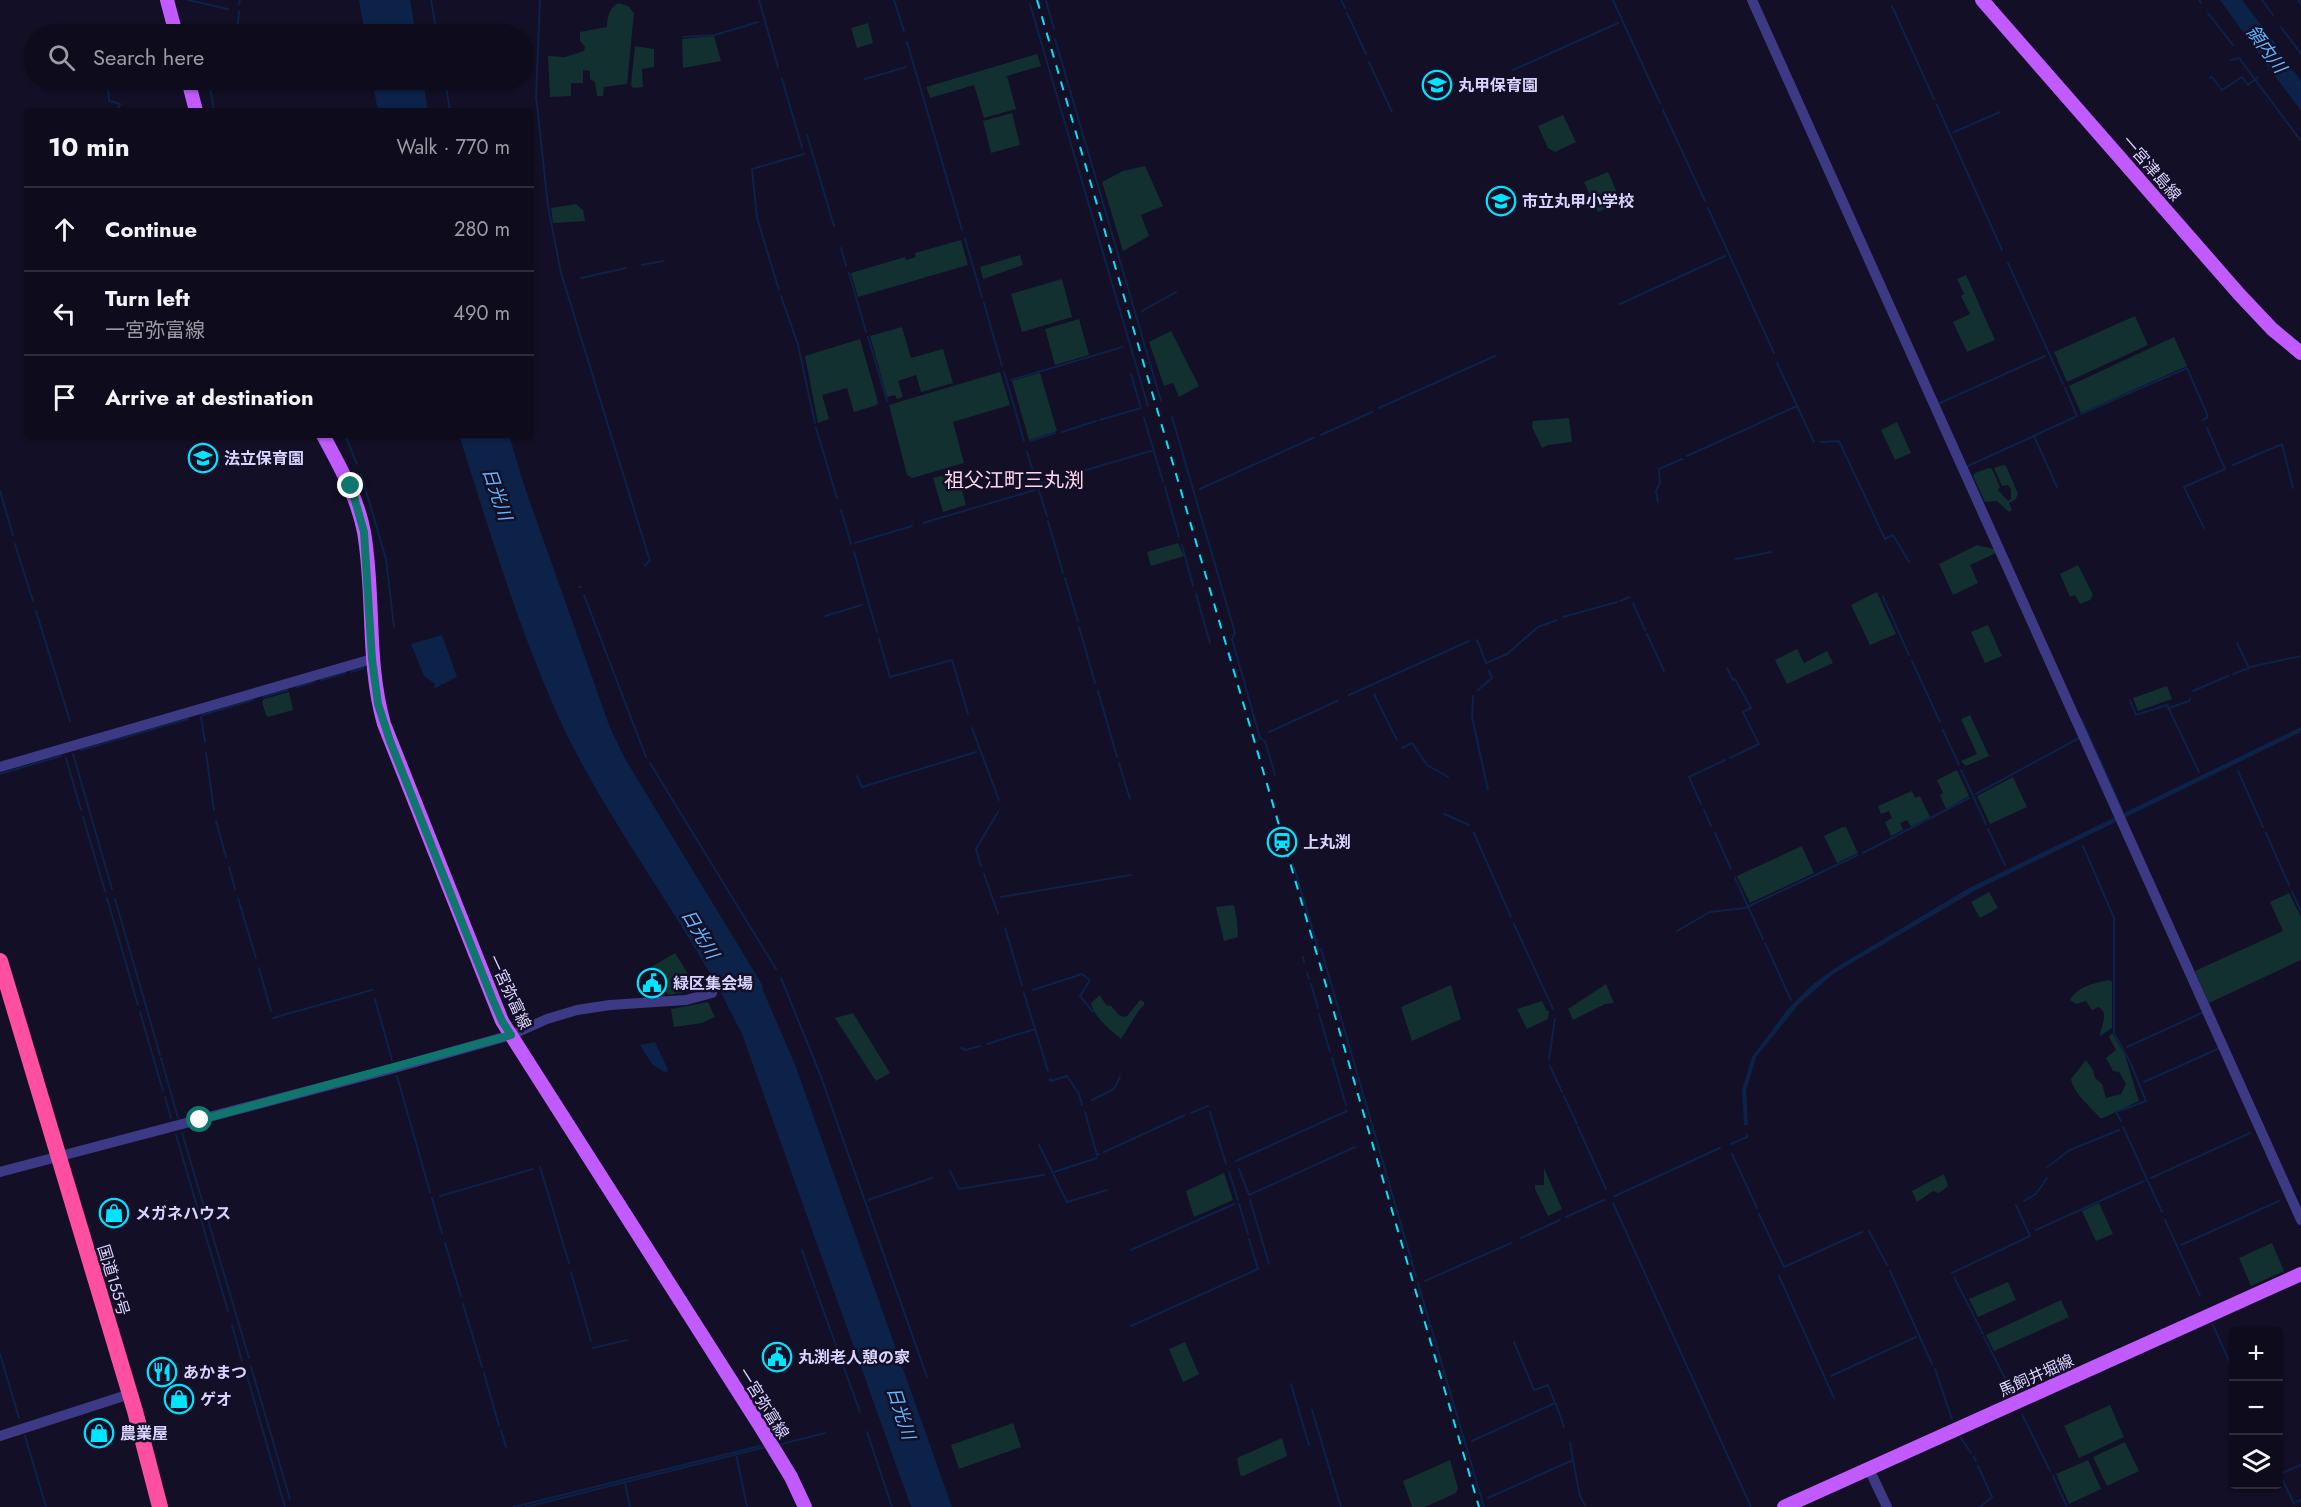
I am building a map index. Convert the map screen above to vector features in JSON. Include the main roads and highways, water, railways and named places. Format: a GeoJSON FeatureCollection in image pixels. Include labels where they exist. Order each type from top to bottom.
{"type":"FeatureCollection","features":[{"type":"Feature","properties":{"kind":"highway","name":"国道155号"},"geometry":{"type":"LineString","coordinates":[[0,961],[130,1394],[160,1507]]}},
{"type":"Feature","properties":{"kind":"main road"},"geometry":{"type":"LineString","coordinates":[[167,0],[173,24]]}},
{"type":"Feature","properties":{"kind":"main road","name":"一宮津島線"},"geometry":{"type":"LineString","coordinates":[[1982,0],[2239,294],[2272,329],[2301,353]]}},
{"type":"Feature","properties":{"kind":"main road"},"geometry":{"type":"LineString","coordinates":[[191,90],[195,108]]}},
{"type":"Feature","properties":{"kind":"main road","name":"一宮弥富線"},"geometry":{"type":"LineString","coordinates":[[325,438],[351,486],[364,532],[372,659],[378,704],[390,741],[499,1014],[760,1426],[791,1477],[805,1507]]}},
{"type":"Feature","properties":{"kind":"main road","name":"馬飼井堀線"},"geometry":{"type":"LineString","coordinates":[[1784,1507],[2301,1274]]}},
{"type":"Feature","properties":{"kind":"water"},"geometry":{"type":"Polygon","coordinates":[[[359,0],[410,0],[414,24],[363,24],[359,0]]]}},
{"type":"Feature","properties":{"kind":"water","name":"領内川"},"geometry":{"type":"Polygon","coordinates":[[[2220,0],[2242,0],[2276,44],[2275,46],[2301,81],[2301,111],[2270,69],[2265,72],[2269,68],[2220,0]]]}},
{"type":"Feature","properties":{"kind":"water"},"geometry":{"type":"Polygon","coordinates":[[[374,90],[425,90],[428,108],[377,108],[374,90]]]}},
{"type":"Feature","properties":{"kind":"water","name":"日光川"},"geometry":{"type":"Polygon","coordinates":[[[460,438],[510,438],[525,488],[609,725],[624,757],[763,986],[796,1067],[952,1507],[911,1507],[742,1034],[712,977],[601,797],[567,735],[535,662],[495,549],[460,438]]]}},
{"type":"Feature","properties":{"kind":"water"},"geometry":{"type":"Polygon","coordinates":[[[442,635],[457,677],[435,688],[435,684],[424,676],[411,644],[442,635]]]}},
{"type":"Feature","properties":{"kind":"water"},"geometry":{"type":"Polygon","coordinates":[[[2301,727],[2301,732],[1976,890],[1833,974],[1799,1004],[1756,1057],[1746,1091],[1748,1125],[1744,1125],[1742,1090],[1752,1057],[1788,1009],[1813,984],[1835,968],[1969,888],[2301,727]]]}},
{"type":"Feature","properties":{"kind":"water"},"geometry":{"type":"Polygon","coordinates":[[[655,1042],[668,1070],[666,1073],[652,1064],[640,1045],[655,1042]]]}},
{"type":"Feature","properties":{"kind":"waterway"},"geometry":{"type":"LineString","coordinates":[[188,0],[228,9]]}},
{"type":"Feature","properties":{"kind":"waterway"},"geometry":{"type":"LineString","coordinates":[[239,4],[240,0]]}},
{"type":"Feature","properties":{"kind":"waterway"},"geometry":{"type":"LineString","coordinates":[[431,0],[435,24]]}},
{"type":"Feature","properties":{"kind":"waterway"},"geometry":{"type":"LineString","coordinates":[[540,0],[536,96],[548,206],[561,273],[650,561],[645,565]]}},
{"type":"Feature","properties":{"kind":"waterway"},"geometry":{"type":"LineString","coordinates":[[759,0],[778,67]]}},
{"type":"Feature","properties":{"kind":"waterway"},"geometry":{"type":"LineString","coordinates":[[894,0],[904,31]]}},
{"type":"Feature","properties":{"kind":"waterway"},"geometry":{"type":"LineString","coordinates":[[1341,0],[1345,8]]}},
{"type":"Feature","properties":{"kind":"waterway"},"geometry":{"type":"LineString","coordinates":[[1613,0],[1660,103]]}},
{"type":"Feature","properties":{"kind":"waterway"},"geometry":{"type":"LineString","coordinates":[[2262,0],[2273,15]]}},
{"type":"Feature","properties":{"kind":"waterway"},"geometry":{"type":"LineString","coordinates":[[2298,0],[2301,4]]}},
{"type":"Feature","properties":{"kind":"waterway"},"geometry":{"type":"LineString","coordinates":[[1046,1],[1054,29]]}},
{"type":"Feature","properties":{"kind":"waterway"},"geometry":{"type":"LineString","coordinates":[[1030,4],[1148,406]]}},
{"type":"Feature","properties":{"kind":"waterway"},"geometry":{"type":"LineString","coordinates":[[1892,6],[1934,99]]}},
{"type":"Feature","properties":{"kind":"waterway"},"geometry":{"type":"LineString","coordinates":[[238,24],[239,11]]}},
{"type":"Feature","properties":{"kind":"waterway"},"geometry":{"type":"LineString","coordinates":[[1347,13],[1366,54]]}},
{"type":"Feature","properties":{"kind":"waterway"},"geometry":{"type":"LineString","coordinates":[[2208,13],[2233,45]]}},
{"type":"Feature","properties":{"kind":"waterway"},"geometry":{"type":"LineString","coordinates":[[683,37],[715,35],[758,22]]}},
{"type":"Feature","properties":{"kind":"waterway"},"geometry":{"type":"LineString","coordinates":[[1513,70],[1618,23]]}},
{"type":"Feature","properties":{"kind":"waterway"},"geometry":{"type":"LineString","coordinates":[[2281,27],[2301,54]]}},
{"type":"Feature","properties":{"kind":"waterway"},"geometry":{"type":"LineString","coordinates":[[1055,39],[1161,401]]}},
{"type":"Feature","properties":{"kind":"waterway"},"geometry":{"type":"LineString","coordinates":[[907,42],[962,230]]}},
{"type":"Feature","properties":{"kind":"waterway"},"geometry":{"type":"LineString","coordinates":[[2231,60],[2239,58],[2301,141]]}},
{"type":"Feature","properties":{"kind":"waterway"},"geometry":{"type":"LineString","coordinates":[[1369,62],[1392,112]]}},
{"type":"Feature","properties":{"kind":"waterway"},"geometry":{"type":"LineString","coordinates":[[865,79],[906,67]]}},
{"type":"Feature","properties":{"kind":"waterway"},"geometry":{"type":"LineString","coordinates":[[2210,78],[2212,77],[2222,90],[2242,77],[2248,85],[2258,77]]}},
{"type":"Feature","properties":{"kind":"waterway"},"geometry":{"type":"LineString","coordinates":[[782,79],[802,147]]}},
{"type":"Feature","properties":{"kind":"waterway"},"geometry":{"type":"LineString","coordinates":[[108,90],[109,101],[120,104],[118,108]]}},
{"type":"Feature","properties":{"kind":"waterway"},"geometry":{"type":"LineString","coordinates":[[211,90],[214,108]]}},
{"type":"Feature","properties":{"kind":"waterway"},"geometry":{"type":"LineString","coordinates":[[447,90],[450,108]]}},
{"type":"Feature","properties":{"kind":"waterway"},"geometry":{"type":"LineString","coordinates":[[1937,105],[2002,250]]}},
{"type":"Feature","properties":{"kind":"waterway"},"geometry":{"type":"LineString","coordinates":[[1663,110],[1705,201]]}},
{"type":"Feature","properties":{"kind":"waterway"},"geometry":{"type":"LineString","coordinates":[[1954,132],[2000,112]]}},
{"type":"Feature","properties":{"kind":"waterway"},"geometry":{"type":"LineString","coordinates":[[807,135],[834,226]]}},
{"type":"Feature","properties":{"kind":"waterway"},"geometry":{"type":"LineString","coordinates":[[779,290],[757,218],[752,169],[804,154]]}},
{"type":"Feature","properties":{"kind":"waterway"},"geometry":{"type":"LineString","coordinates":[[1708,208],[1774,353]]}},
{"type":"Feature","properties":{"kind":"waterway"},"geometry":{"type":"LineString","coordinates":[[965,239],[982,297]]}},
{"type":"Feature","properties":{"kind":"waterway"},"geometry":{"type":"LineString","coordinates":[[841,248],[846,266]]}},
{"type":"Feature","properties":{"kind":"waterway"},"geometry":{"type":"LineString","coordinates":[[1620,304],[1725,256]]}},
{"type":"Feature","properties":{"kind":"waterway"},"geometry":{"type":"LineString","coordinates":[[642,265],[663,261]]}},
{"type":"Feature","properties":{"kind":"waterway"},"geometry":{"type":"LineString","coordinates":[[2008,263],[2063,384]]}},
{"type":"Feature","properties":{"kind":"waterway"},"geometry":{"type":"LineString","coordinates":[[581,278],[626,268]]}},
{"type":"Feature","properties":{"kind":"waterway"},"geometry":{"type":"LineString","coordinates":[[849,273],[866,332]]}},
{"type":"Feature","properties":{"kind":"waterway"},"geometry":{"type":"LineString","coordinates":[[1142,311],[1176,292]]}},
{"type":"Feature","properties":{"kind":"waterway"},"geometry":{"type":"LineString","coordinates":[[781,296],[798,345],[815,423]]}},
{"type":"Feature","properties":{"kind":"waterway"},"geometry":{"type":"LineString","coordinates":[[984,303],[1002,366]]}},
{"type":"Feature","properties":{"kind":"waterway"},"geometry":{"type":"LineString","coordinates":[[868,337],[887,401]]}},
{"type":"Feature","properties":{"kind":"waterway"},"geometry":{"type":"LineString","coordinates":[[1011,380],[1123,347]]}},
{"type":"Feature","properties":{"kind":"waterway"},"geometry":{"type":"LineString","coordinates":[[1379,408],[1495,356]]}},
{"type":"Feature","properties":{"kind":"waterway"},"geometry":{"type":"LineString","coordinates":[[1940,403],[2045,356]]}},
{"type":"Feature","properties":{"kind":"waterway"},"geometry":{"type":"LineString","coordinates":[[1777,363],[1814,442]]}},
{"type":"Feature","properties":{"kind":"waterway"},"geometry":{"type":"LineString","coordinates":[[2081,414],[2187,368],[2207,414],[2207,418],[2203,420]]}},
{"type":"Feature","properties":{"kind":"waterway"},"geometry":{"type":"LineString","coordinates":[[1004,372],[1024,441]]}},
{"type":"Feature","properties":{"kind":"waterway"},"geometry":{"type":"LineString","coordinates":[[1100,420],[1141,408],[1131,374]]}},
{"type":"Feature","properties":{"kind":"waterway"},"geometry":{"type":"LineString","coordinates":[[2065,388],[2077,416]]}},
{"type":"Feature","properties":{"kind":"waterway"},"geometry":{"type":"LineString","coordinates":[[1687,456],[1797,406]]}},
{"type":"Feature","properties":{"kind":"waterway"},"geometry":{"type":"LineString","coordinates":[[1321,435],[1372,412]]}},
{"type":"Feature","properties":{"kind":"waterway"},"geometry":{"type":"LineString","coordinates":[[1172,417],[1235,633],[1232,639],[1260,738],[1265,741],[1275,775]]}},
{"type":"Feature","properties":{"kind":"waterway"},"geometry":{"type":"LineString","coordinates":[[1968,466],[2075,417]]}},
{"type":"Feature","properties":{"kind":"waterway"},"geometry":{"type":"LineString","coordinates":[[1144,418],[1163,482]]}},
{"type":"Feature","properties":{"kind":"waterway"},"geometry":{"type":"LineString","coordinates":[[1062,432],[1096,421]]}},
{"type":"Feature","properties":{"kind":"waterway"},"geometry":{"type":"LineString","coordinates":[[816,428],[837,498]]}},
{"type":"Feature","properties":{"kind":"waterway"},"geometry":{"type":"LineString","coordinates":[[2204,528],[2184,487],[2225,469],[2207,428]]}},
{"type":"Feature","properties":{"kind":"waterway"},"geometry":{"type":"LineString","coordinates":[[1030,441],[1055,433]]}},
{"type":"Feature","properties":{"kind":"waterway"},"geometry":{"type":"LineString","coordinates":[[2034,436],[2057,487]]}},
{"type":"Feature","properties":{"kind":"waterway"},"geometry":{"type":"LineString","coordinates":[[346,438],[357,464]]}},
{"type":"Feature","properties":{"kind":"waterway"},"geometry":{"type":"LineString","coordinates":[[1200,489],[1313,438]]}},
{"type":"Feature","properties":{"kind":"waterway"},"geometry":{"type":"LineString","coordinates":[[1821,442],[1839,441],[1885,539],[1893,535],[1909,562]]}},
{"type":"Feature","properties":{"kind":"waterway"},"geometry":{"type":"LineString","coordinates":[[2233,465],[2282,444],[2293,488]]}},
{"type":"Feature","properties":{"kind":"waterway"},"geometry":{"type":"LineString","coordinates":[[1042,483],[1154,450]]}},
{"type":"Feature","properties":{"kind":"waterway"},"geometry":{"type":"LineString","coordinates":[[1027,452],[1047,516]]}},
{"type":"Feature","properties":{"kind":"waterway"},"geometry":{"type":"LineString","coordinates":[[1658,502],[1656,491],[1660,483],[1659,469],[1682,459]]}},
{"type":"Feature","properties":{"kind":"waterway"},"geometry":{"type":"LineString","coordinates":[[361,474],[386,559],[394,627]]}},
{"type":"Feature","properties":{"kind":"waterway"},"geometry":{"type":"LineString","coordinates":[[1165,487],[1179,537]]}},
{"type":"Feature","properties":{"kind":"waterway"},"geometry":{"type":"LineString","coordinates":[[923,523],[1035,490]]}},
{"type":"Feature","properties":{"kind":"waterway"},"geometry":{"type":"LineString","coordinates":[[0,491],[13,535]]}},
{"type":"Feature","properties":{"kind":"waterway"},"geometry":{"type":"LineString","coordinates":[[841,510],[851,544]]}},
{"type":"Feature","properties":{"kind":"waterway"},"geometry":{"type":"LineString","coordinates":[[1048,521],[1063,573]]}},
{"type":"Feature","properties":{"kind":"waterway"},"geometry":{"type":"LineString","coordinates":[[855,543],[912,526]]}},
{"type":"Feature","properties":{"kind":"waterway"},"geometry":{"type":"LineString","coordinates":[[15,544],[33,601]]}},
{"type":"Feature","properties":{"kind":"waterway"},"geometry":{"type":"LineString","coordinates":[[1182,545],[1193,586]]}},
{"type":"Feature","properties":{"kind":"waterway"},"geometry":{"type":"LineString","coordinates":[[854,552],[877,632]]}},
{"type":"Feature","properties":{"kind":"waterway"},"geometry":{"type":"LineString","coordinates":[[1736,559],[1771,552]]}},
{"type":"Feature","properties":{"kind":"waterway"},"geometry":{"type":"LineString","coordinates":[[1065,578],[1078,621]]}},
{"type":"Feature","properties":{"kind":"waterway"},"geometry":{"type":"LineString","coordinates":[[1196,594],[1210,643]]}},
{"type":"Feature","properties":{"kind":"waterway"},"geometry":{"type":"LineString","coordinates":[[584,595],[646,757]]}},
{"type":"Feature","properties":{"kind":"waterway"},"geometry":{"type":"LineString","coordinates":[[1620,601],[1630,597]]}},
{"type":"Feature","properties":{"kind":"waterway"},"geometry":{"type":"LineString","coordinates":[[1883,597],[1909,655]]}},
{"type":"Feature","properties":{"kind":"waterway"},"geometry":{"type":"LineString","coordinates":[[1563,617],[1617,602]]}},
{"type":"Feature","properties":{"kind":"waterway"},"geometry":{"type":"LineString","coordinates":[[1633,603],[1645,630]]}},
{"type":"Feature","properties":{"kind":"waterway"},"geometry":{"type":"LineString","coordinates":[[825,616],[862,605]]}},
{"type":"Feature","properties":{"kind":"waterway"},"geometry":{"type":"LineString","coordinates":[[36,611],[70,721]]}},
{"type":"Feature","properties":{"kind":"waterway"},"geometry":{"type":"LineString","coordinates":[[1477,640],[1486,663],[1507,654],[1538,627],[1557,620]]}},
{"type":"Feature","properties":{"kind":"waterway"},"geometry":{"type":"LineString","coordinates":[[1079,627],[1095,683]]}},
{"type":"Feature","properties":{"kind":"waterway"},"geometry":{"type":"LineString","coordinates":[[1647,634],[1664,671]]}},
{"type":"Feature","properties":{"kind":"waterway"},"geometry":{"type":"LineString","coordinates":[[879,639],[890,677],[952,660],[968,714]]}},
{"type":"Feature","properties":{"kind":"waterway"},"geometry":{"type":"LineString","coordinates":[[1349,695],[1469,641]]}},
{"type":"Feature","properties":{"kind":"waterway"},"geometry":{"type":"LineString","coordinates":[[2237,643],[2249,668]]}},
{"type":"Feature","properties":{"kind":"waterway"},"geometry":{"type":"LineString","coordinates":[[2233,674],[2254,666],[2301,656]]}},
{"type":"Feature","properties":{"kind":"waterway"},"geometry":{"type":"LineString","coordinates":[[1912,661],[1940,722]]}},
{"type":"Feature","properties":{"kind":"waterway"},"geometry":{"type":"LineString","coordinates":[[351,672],[364,668]]}},
{"type":"Feature","properties":{"kind":"waterway"},"geometry":{"type":"LineString","coordinates":[[1727,668],[1751,708],[1743,712],[1759,744],[1730,758]]}},
{"type":"Feature","properties":{"kind":"waterway"},"geometry":{"type":"LineString","coordinates":[[1478,690],[1492,678],[1489,671]]}},
{"type":"Feature","properties":{"kind":"waterway"},"geometry":{"type":"LineString","coordinates":[[321,680],[345,673]]}},
{"type":"Feature","properties":{"kind":"waterway"},"geometry":{"type":"LineString","coordinates":[[2193,691],[2228,676]]}},
{"type":"Feature","properties":{"kind":"waterway"},"geometry":{"type":"LineString","coordinates":[[297,687],[314,682]]}},
{"type":"Feature","properties":{"kind":"waterway"},"geometry":{"type":"LineString","coordinates":[[263,697],[287,690]]}},
{"type":"Feature","properties":{"kind":"waterway"},"geometry":{"type":"LineString","coordinates":[[1098,691],[1117,757]]}},
{"type":"Feature","properties":{"kind":"waterway"},"geometry":{"type":"LineString","coordinates":[[1374,694],[1397,740]]}},
{"type":"Feature","properties":{"kind":"waterway"},"geometry":{"type":"LineString","coordinates":[[1473,696],[1472,717],[1488,790]]}},
{"type":"Feature","properties":{"kind":"waterway"},"geometry":{"type":"LineString","coordinates":[[2169,708],[2189,701],[2190,698]]}},
{"type":"Feature","properties":{"kind":"waterway"},"geometry":{"type":"LineString","coordinates":[[202,715],[253,700]]}},
{"type":"Feature","properties":{"kind":"waterway"},"geometry":{"type":"LineString","coordinates":[[2130,700],[2136,715],[2167,705],[2199,772]]}},
{"type":"Feature","properties":{"kind":"waterway"},"geometry":{"type":"LineString","coordinates":[[1269,732],[1337,701]]}},
{"type":"Feature","properties":{"kind":"waterway"},"geometry":{"type":"LineString","coordinates":[[201,717],[205,742]]}},
{"type":"Feature","properties":{"kind":"waterway"},"geometry":{"type":"LineString","coordinates":[[2081,718],[2122,810]]}},
{"type":"Feature","properties":{"kind":"waterway"},"geometry":{"type":"LineString","coordinates":[[81,750],[188,719]]}},
{"type":"Feature","properties":{"kind":"waterway"},"geometry":{"type":"LineString","coordinates":[[972,728],[999,800]]}},
{"type":"Feature","properties":{"kind":"waterway"},"geometry":{"type":"LineString","coordinates":[[1943,730],[1959,765]]}},
{"type":"Feature","properties":{"kind":"waterway"},"geometry":{"type":"LineString","coordinates":[[1976,794],[2079,738]]}},
{"type":"Feature","properties":{"kind":"waterway"},"geometry":{"type":"LineString","coordinates":[[1402,748],[1412,743],[1427,765],[1448,777]]}},
{"type":"Feature","properties":{"kind":"waterway"},"geometry":{"type":"LineString","coordinates":[[857,776],[862,787],[976,752]]}},
{"type":"Feature","properties":{"kind":"waterway"},"geometry":{"type":"LineString","coordinates":[[206,753],[214,810]]}},
{"type":"Feature","properties":{"kind":"waterway"},"geometry":{"type":"LineString","coordinates":[[73,754],[112,889]]}},
{"type":"Feature","properties":{"kind":"waterway"},"geometry":{"type":"LineString","coordinates":[[0,774],[61,756]]}},
{"type":"Feature","properties":{"kind":"waterway"},"geometry":{"type":"LineString","coordinates":[[66,758],[81,810]]}},
{"type":"Feature","properties":{"kind":"waterway"},"geometry":{"type":"LineString","coordinates":[[1701,804],[1689,777],[1725,760]]}},
{"type":"Feature","properties":{"kind":"waterway"},"geometry":{"type":"LineString","coordinates":[[650,763],[776,969]]}},
{"type":"Feature","properties":{"kind":"waterway"},"geometry":{"type":"LineString","coordinates":[[1119,763],[1130,799]]}},
{"type":"Feature","properties":{"kind":"waterway"},"geometry":{"type":"LineString","coordinates":[[1961,770],[1986,824]]}},
{"type":"Feature","properties":{"kind":"waterway"},"geometry":{"type":"LineString","coordinates":[[2238,771],[2263,827]]}},
{"type":"Feature","properties":{"kind":"waterway"},"geometry":{"type":"LineString","coordinates":[[1863,853],[1969,798]]}},
{"type":"Feature","properties":{"kind":"waterway"},"geometry":{"type":"LineString","coordinates":[[1704,810],[1711,826]]}},
{"type":"Feature","properties":{"kind":"waterway"},"geometry":{"type":"LineString","coordinates":[[981,866],[976,849],[998,812]]}},
{"type":"Feature","properties":{"kind":"waterway"},"geometry":{"type":"LineString","coordinates":[[1444,814],[1469,825]]}},
{"type":"Feature","properties":{"kind":"waterway"},"geometry":{"type":"LineString","coordinates":[[83,817],[105,891]]}},
{"type":"Feature","properties":{"kind":"waterway"},"geometry":{"type":"LineString","coordinates":[[216,821],[226,857]]}},
{"type":"Feature","properties":{"kind":"waterway"},"geometry":{"type":"LineString","coordinates":[[1988,829],[2005,865]]}},
{"type":"Feature","properties":{"kind":"waterway"},"geometry":{"type":"LineString","coordinates":[[1474,833],[1511,917]]}},
{"type":"Feature","properties":{"kind":"waterway"},"geometry":{"type":"LineString","coordinates":[[1715,833],[1731,869]]}},
{"type":"Feature","properties":{"kind":"waterway"},"geometry":{"type":"LineString","coordinates":[[2266,833],[2289,885]]}},
{"type":"Feature","properties":{"kind":"waterway"},"geometry":{"type":"LineString","coordinates":[[2083,846],[2114,918],[2114,1033],[2130,1062],[2146,1101],[2116,1112],[2121,1121]]}},
{"type":"Feature","properties":{"kind":"waterway"},"geometry":{"type":"LineString","coordinates":[[1677,931],[1710,912],[1745,908],[1858,855]]}},
{"type":"Feature","properties":{"kind":"waterway"},"geometry":{"type":"LineString","coordinates":[[1293,864],[1318,948]]}},
{"type":"Feature","properties":{"kind":"waterway"},"geometry":{"type":"LineString","coordinates":[[229,867],[235,889]]}},
{"type":"Feature","properties":{"kind":"waterway"},"geometry":{"type":"LineString","coordinates":[[984,874],[998,914]]}},
{"type":"Feature","properties":{"kind":"waterway"},"geometry":{"type":"LineString","coordinates":[[1001,897],[1131,875]]}},
{"type":"Feature","properties":{"kind":"waterway"},"geometry":{"type":"LineString","coordinates":[[1735,878],[1763,939]]}},
{"type":"Feature","properties":{"kind":"waterway"},"geometry":{"type":"LineString","coordinates":[[2292,892],[2301,911]]}},
{"type":"Feature","properties":{"kind":"waterway"},"geometry":{"type":"LineString","coordinates":[[107,898],[138,1005]]}},
{"type":"Feature","properties":{"kind":"waterway"},"geometry":{"type":"LineString","coordinates":[[238,898],[256,958]]}},
{"type":"Feature","properties":{"kind":"waterway"},"geometry":{"type":"LineString","coordinates":[[115,899],[160,1055]]}},
{"type":"Feature","properties":{"kind":"waterway"},"geometry":{"type":"LineString","coordinates":[[1514,924],[1553,1009]]}},
{"type":"Feature","properties":{"kind":"waterway"},"geometry":{"type":"LineString","coordinates":[[1005,928],[1022,985]]}},
{"type":"Feature","properties":{"kind":"waterway"},"geometry":{"type":"LineString","coordinates":[[1765,943],[1791,1000]]}},
{"type":"Feature","properties":{"kind":"waterway"},"geometry":{"type":"LineString","coordinates":[[1321,949],[1416,1276]]}},
{"type":"Feature","properties":{"kind":"waterway"},"geometry":{"type":"LineString","coordinates":[[1303,957],[1304,962]]}},
{"type":"Feature","properties":{"kind":"waterway"},"geometry":{"type":"LineString","coordinates":[[259,968],[271,1011]]}},
{"type":"Feature","properties":{"kind":"waterway"},"geometry":{"type":"LineString","coordinates":[[1307,973],[1309,979]]}},
{"type":"Feature","properties":{"kind":"waterway"},"geometry":{"type":"LineString","coordinates":[[1033,990],[1082,974],[1090,980],[1080,996],[1093,1012]]}},
{"type":"Feature","properties":{"kind":"waterway"},"geometry":{"type":"LineString","coordinates":[[781,978],[820,1074],[927,1377]]}},
{"type":"Feature","properties":{"kind":"waterway"},"geometry":{"type":"LineString","coordinates":[[1311,984],[1318,1008]]}},
{"type":"Feature","properties":{"kind":"waterway"},"geometry":{"type":"LineString","coordinates":[[273,1018],[372,990]]}},
{"type":"Feature","properties":{"kind":"waterway"},"geometry":{"type":"LineString","coordinates":[[1024,993],[1048,1071]]}},
{"type":"Feature","properties":{"kind":"waterway"},"geometry":{"type":"LineString","coordinates":[[375,999],[392,1060]]}},
{"type":"Feature","properties":{"kind":"waterway"},"geometry":{"type":"LineString","coordinates":[[140,1012],[163,1091]]}},
{"type":"Feature","properties":{"kind":"waterway"},"geometry":{"type":"LineString","coordinates":[[2127,1047],[2204,1012]]}},
{"type":"Feature","properties":{"kind":"waterway"},"geometry":{"type":"LineString","coordinates":[[1319,1014],[1330,1052]]}},
{"type":"Feature","properties":{"kind":"waterway"},"geometry":{"type":"LineString","coordinates":[[1549,1059],[1555,1019]]}},
{"type":"Feature","properties":{"kind":"waterway"},"geometry":{"type":"LineString","coordinates":[[987,1044],[1035,1029]]}},
{"type":"Feature","properties":{"kind":"waterway"},"geometry":{"type":"LineString","coordinates":[[961,1048],[966,1050],[980,1046]]}},
{"type":"Feature","properties":{"kind":"waterway"},"geometry":{"type":"LineString","coordinates":[[2144,1082],[2220,1048]]}},
{"type":"Feature","properties":{"kind":"waterway"},"geometry":{"type":"LineString","coordinates":[[161,1058],[178,1118]]}},
{"type":"Feature","properties":{"kind":"waterway"},"geometry":{"type":"LineString","coordinates":[[1332,1058],[1346,1105]]}},
{"type":"Feature","properties":{"kind":"waterway"},"geometry":{"type":"LineString","coordinates":[[1550,1066],[1562,1092]]}},
{"type":"Feature","properties":{"kind":"waterway"},"geometry":{"type":"LineString","coordinates":[[397,1076],[430,1192]]}},
{"type":"Feature","properties":{"kind":"waterway"},"geometry":{"type":"LineString","coordinates":[[1050,1079],[1051,1081],[1067,1076],[1079,1094],[1082,1105]]}},
{"type":"Feature","properties":{"kind":"waterway"},"geometry":{"type":"LineString","coordinates":[[1092,1100],[1114,1089],[1120,1077]]}},
{"type":"Feature","properties":{"kind":"waterway"},"geometry":{"type":"LineString","coordinates":[[1564,1096],[1577,1124]]}},
{"type":"Feature","properties":{"kind":"waterway"},"geometry":{"type":"LineString","coordinates":[[165,1097],[171,1118]]}},
{"type":"Feature","properties":{"kind":"waterway"},"geometry":{"type":"LineString","coordinates":[[1191,1113],[1208,1106]]}},
{"type":"Feature","properties":{"kind":"waterway"},"geometry":{"type":"LineString","coordinates":[[1236,1161],[1347,1111]]}},
{"type":"Feature","properties":{"kind":"waterway"},"geometry":{"type":"LineString","coordinates":[[1085,1112],[1097,1155],[1099,1154]]}},
{"type":"Feature","properties":{"kind":"waterway"},"geometry":{"type":"LineString","coordinates":[[1210,1112],[1226,1164]]}},
{"type":"Feature","properties":{"kind":"waterway"},"geometry":{"type":"LineString","coordinates":[[1104,1152],[1185,1115]]}},
{"type":"Feature","properties":{"kind":"waterway"},"geometry":{"type":"LineString","coordinates":[[1578,1127],[1606,1189]]}},
{"type":"Feature","properties":{"kind":"waterway"},"geometry":{"type":"LineString","coordinates":[[2123,1127],[2162,1212]]}},
{"type":"Feature","properties":{"kind":"waterway"},"geometry":{"type":"LineString","coordinates":[[2047,1167],[2070,1150],[2119,1130]]}},
{"type":"Feature","properties":{"kind":"waterway"},"geometry":{"type":"LineString","coordinates":[[182,1133],[249,1358]]}},
{"type":"Feature","properties":{"kind":"waterway"},"geometry":{"type":"LineString","coordinates":[[2151,1178],[2250,1133]]}},
{"type":"Feature","properties":{"kind":"waterway"},"geometry":{"type":"LineString","coordinates":[[176,1135],[228,1311]]}},
{"type":"Feature","properties":{"kind":"waterway"},"geometry":{"type":"LineString","coordinates":[[1731,1144],[1747,1135]]}},
{"type":"Feature","properties":{"kind":"waterway"},"geometry":{"type":"LineString","coordinates":[[1039,1145],[1067,1202],[1107,1190]]}},
{"type":"Feature","properties":{"kind":"waterway"},"geometry":{"type":"LineString","coordinates":[[1239,1169],[1249,1195],[1355,1147]]}},
{"type":"Feature","properties":{"kind":"waterway"},"geometry":{"type":"LineString","coordinates":[[1615,1196],[1720,1148]]}},
{"type":"Feature","properties":{"kind":"waterway"},"geometry":{"type":"LineString","coordinates":[[1732,1154],[1757,1208]]}},
{"type":"Feature","properties":{"kind":"waterway"},"geometry":{"type":"LineString","coordinates":[[1054,1172],[1097,1158]]}},
{"type":"Feature","properties":{"kind":"waterway"},"geometry":{"type":"LineString","coordinates":[[540,1167],[569,1263]]}},
{"type":"Feature","properties":{"kind":"waterway"},"geometry":{"type":"LineString","coordinates":[[440,1196],[533,1169]]}},
{"type":"Feature","properties":{"kind":"waterway"},"geometry":{"type":"LineString","coordinates":[[950,1171],[959,1189],[1044,1175]]}},
{"type":"Feature","properties":{"kind":"waterway"},"geometry":{"type":"LineString","coordinates":[[1229,1172],[1238,1200]]}},
{"type":"Feature","properties":{"kind":"waterway"},"geometry":{"type":"LineString","coordinates":[[868,1200],[932,1178]]}},
{"type":"Feature","properties":{"kind":"waterway"},"geometry":{"type":"LineString","coordinates":[[2024,1201],[2036,1194],[2047,1178]]}},
{"type":"Feature","properties":{"kind":"waterway"},"geometry":{"type":"LineString","coordinates":[[2036,1230],[2144,1181]]}},
{"type":"Feature","properties":{"kind":"waterway"},"geometry":{"type":"LineString","coordinates":[[432,1198],[442,1233]]}},
{"type":"Feature","properties":{"kind":"waterway"},"geometry":{"type":"LineString","coordinates":[[1250,1200],[1269,1264]]}},
{"type":"Feature","properties":{"kind":"waterway"},"geometry":{"type":"LineString","coordinates":[[1566,1217],[1604,1200]]}},
{"type":"Feature","properties":{"kind":"waterway"},"geometry":{"type":"LineString","coordinates":[[2181,1245],[2279,1201]]}},
{"type":"Feature","properties":{"kind":"waterway"},"geometry":{"type":"LineString","coordinates":[[1613,1203],[1751,1507]]}},
{"type":"Feature","properties":{"kind":"waterway"},"geometry":{"type":"LineString","coordinates":[[1131,1250],[1234,1204]]}},
{"type":"Feature","properties":{"kind":"waterway"},"geometry":{"type":"LineString","coordinates":[[1239,1204],[1248,1234]]}},
{"type":"Feature","properties":{"kind":"waterway"},"geometry":{"type":"LineString","coordinates":[[1952,1273],[2030,1236],[2016,1205]]}},
{"type":"Feature","properties":{"kind":"waterway"},"geometry":{"type":"LineString","coordinates":[[1759,1214],[1784,1267],[1862,1232]]}},
{"type":"Feature","properties":{"kind":"waterway"},"geometry":{"type":"LineString","coordinates":[[1521,1238],[1560,1220]]}},
{"type":"Feature","properties":{"kind":"waterway"},"geometry":{"type":"LineString","coordinates":[[2165,1220],[2200,1296]]}},
{"type":"Feature","properties":{"kind":"waterway"},"geometry":{"type":"LineString","coordinates":[[1869,1231],[1887,1265]]}},
{"type":"Feature","properties":{"kind":"waterway"},"geometry":{"type":"LineString","coordinates":[[1131,1326],[1258,1269],[1249,1239]]}},
{"type":"Feature","properties":{"kind":"waterway"},"geometry":{"type":"LineString","coordinates":[[445,1243],[461,1296]]}},
{"type":"Feature","properties":{"kind":"waterway"},"geometry":{"type":"LineString","coordinates":[[1425,1281],[1511,1243]]}},
{"type":"Feature","properties":{"kind":"waterway"},"geometry":{"type":"LineString","coordinates":[[802,1250],[815,1287]]}},
{"type":"Feature","properties":{"kind":"waterway"},"geometry":{"type":"LineString","coordinates":[[1890,1271],[1932,1364]]}},
{"type":"Feature","properties":{"kind":"waterway"},"geometry":{"type":"LineString","coordinates":[[571,1272],[591,1341]]}},
{"type":"Feature","properties":{"kind":"waterway"},"geometry":{"type":"LineString","coordinates":[[1779,1276],[1834,1398]]}},
{"type":"Feature","properties":{"kind":"waterway"},"geometry":{"type":"LineString","coordinates":[[1954,1277],[1983,1334]]}},
{"type":"Feature","properties":{"kind":"waterway"},"geometry":{"type":"LineString","coordinates":[[1418,1283],[1484,1507]]}},
{"type":"Feature","properties":{"kind":"waterway"},"geometry":{"type":"LineString","coordinates":[[816,1290],[860,1412]]}},
{"type":"Feature","properties":{"kind":"waterway"},"geometry":{"type":"LineString","coordinates":[[463,1304],[482,1367]]}},
{"type":"Feature","properties":{"kind":"waterway"},"geometry":{"type":"LineString","coordinates":[[232,1325],[242,1361]]}},
{"type":"Feature","properties":{"kind":"waterway"},"geometry":{"type":"LineString","coordinates":[[2213,1325],[2229,1361]]}},
{"type":"Feature","properties":{"kind":"waterway"},"geometry":{"type":"LineString","coordinates":[[1831,1376],[1916,1337]]}},
{"type":"Feature","properties":{"kind":"waterway"},"geometry":{"type":"LineString","coordinates":[[1984,1337],[2012,1392]]}},
{"type":"Feature","properties":{"kind":"waterway"},"geometry":{"type":"LineString","coordinates":[[593,1348],[627,1340]]}},
{"type":"Feature","properties":{"kind":"waterway"},"geometry":{"type":"LineString","coordinates":[[1472,1441],[1555,1403],[1548,1385],[1534,1390],[1514,1342]]}},
{"type":"Feature","properties":{"kind":"waterway"},"geometry":{"type":"LineString","coordinates":[[0,1354],[19,1418]]}},
{"type":"Feature","properties":{"kind":"waterway"},"geometry":{"type":"LineString","coordinates":[[251,1367],[290,1499]]}},
{"type":"Feature","properties":{"kind":"waterway"},"geometry":{"type":"LineString","coordinates":[[245,1369],[285,1507]]}},
{"type":"Feature","properties":{"kind":"waterway"},"geometry":{"type":"LineString","coordinates":[[1935,1369],[1952,1419]]}},
{"type":"Feature","properties":{"kind":"waterway"},"geometry":{"type":"LineString","coordinates":[[484,1373],[499,1426]]}},
{"type":"Feature","properties":{"kind":"waterway"},"geometry":{"type":"LineString","coordinates":[[1291,1384],[1309,1445]]}},
{"type":"Feature","properties":{"kind":"waterway"},"geometry":{"type":"LineString","coordinates":[[1556,1404],[1564,1427]]}},
{"type":"Feature","properties":{"kind":"waterway"},"geometry":{"type":"LineString","coordinates":[[1312,1410],[1331,1474]]}},
{"type":"Feature","properties":{"kind":"waterway"},"geometry":{"type":"LineString","coordinates":[[2022,1414],[2050,1471]]}},
{"type":"Feature","properties":{"kind":"waterway"},"geometry":{"type":"LineString","coordinates":[[501,1430],[506,1447]]}},
{"type":"Feature","properties":{"kind":"waterway"},"geometry":{"type":"LineString","coordinates":[[867,1432],[892,1507]]}},
{"type":"Feature","properties":{"kind":"waterway"},"geometry":{"type":"LineString","coordinates":[[778,1445],[825,1433]]}},
{"type":"Feature","properties":{"kind":"waterway"},"geometry":{"type":"LineString","coordinates":[[25,1436],[46,1507]]}},
{"type":"Feature","properties":{"kind":"waterway"},"geometry":{"type":"LineString","coordinates":[[1961,1438],[1971,1453]]}},
{"type":"Feature","properties":{"kind":"waterway"},"geometry":{"type":"LineString","coordinates":[[1488,1498],[1573,1460],[1570,1442]]}},
{"type":"Feature","properties":{"kind":"waterway"},"geometry":{"type":"LineString","coordinates":[[514,1507],[760,1446]]}},
{"type":"Feature","properties":{"kind":"waterway"},"geometry":{"type":"LineString","coordinates":[[526,1507],[766,1447]]}},
{"type":"Feature","properties":{"kind":"waterway"},"geometry":{"type":"LineString","coordinates":[[736,1454],[747,1507]]}},
{"type":"Feature","properties":{"kind":"waterway"},"geometry":{"type":"LineString","coordinates":[[1974,1457],[1976,1461]]}},
{"type":"Feature","properties":{"kind":"waterway"},"geometry":{"type":"LineString","coordinates":[[1573,1460],[1580,1496],[1585,1505]]}},
{"type":"Feature","properties":{"kind":"waterway"},"geometry":{"type":"LineString","coordinates":[[2283,1473],[2301,1465]]}},
{"type":"Feature","properties":{"kind":"waterway"},"geometry":{"type":"LineString","coordinates":[[1978,1466],[1992,1497],[1980,1507]]}},
{"type":"Feature","properties":{"kind":"waterway"},"geometry":{"type":"LineString","coordinates":[[2053,1476],[2067,1507]]}},
{"type":"Feature","properties":{"kind":"waterway"},"geometry":{"type":"LineString","coordinates":[[1332,1477],[1341,1507]]}},
{"type":"Feature","properties":{"kind":"waterway"},"geometry":{"type":"LineString","coordinates":[[2283,1481],[2294,1504]]}},
{"type":"Feature","properties":{"kind":"waterway"},"geometry":{"type":"LineString","coordinates":[[625,1483],[630,1507]]}},
{"type":"Feature","properties":{"kind":"waterway"},"geometry":{"type":"LineString","coordinates":[[2296,1502],[2301,1500]]}},
{"type":"Feature","properties":{"kind":"railway"},"geometry":{"type":"LineString","coordinates":[[1037,0],[1479,1507]]}},
{"type":"Feature","properties":{"kind":"place","name":"丸甲保育園"},"geometry":{"type":"Point","coordinates":[1437,85]}},
{"type":"Feature","properties":{"kind":"place","name":"市立丸甲小学校"},"geometry":{"type":"Point","coordinates":[1501,201]}},
{"type":"Feature","properties":{"kind":"place","name":"法立保育園"},"geometry":{"type":"Point","coordinates":[203,458]}},
{"type":"Feature","properties":{"kind":"place","name":"上丸渕"},"geometry":{"type":"Point","coordinates":[1282,842]}},
{"type":"Feature","properties":{"kind":"place","name":"緑区集会場"},"geometry":{"type":"Point","coordinates":[652,983]}},
{"type":"Feature","properties":{"kind":"place","name":"メガネハウス"},"geometry":{"type":"Point","coordinates":[114,1213]}},
{"type":"Feature","properties":{"kind":"place","name":"丸渕老人憩の家"},"geometry":{"type":"Point","coordinates":[777,1357]}},
{"type":"Feature","properties":{"kind":"place","name":"あかまつ"},"geometry":{"type":"Point","coordinates":[162,1372]}},
{"type":"Feature","properties":{"kind":"place","name":"ゲオ"},"geometry":{"type":"Point","coordinates":[179,1399]}},
{"type":"Feature","properties":{"kind":"place","name":"農業屋"},"geometry":{"type":"Point","coordinates":[99,1433]}},
{"type":"Feature","properties":{"kind":"district","name":"祖父江町三丸渕"},"geometry":{"type":"Point","coordinates":[1014,480]}}]}
